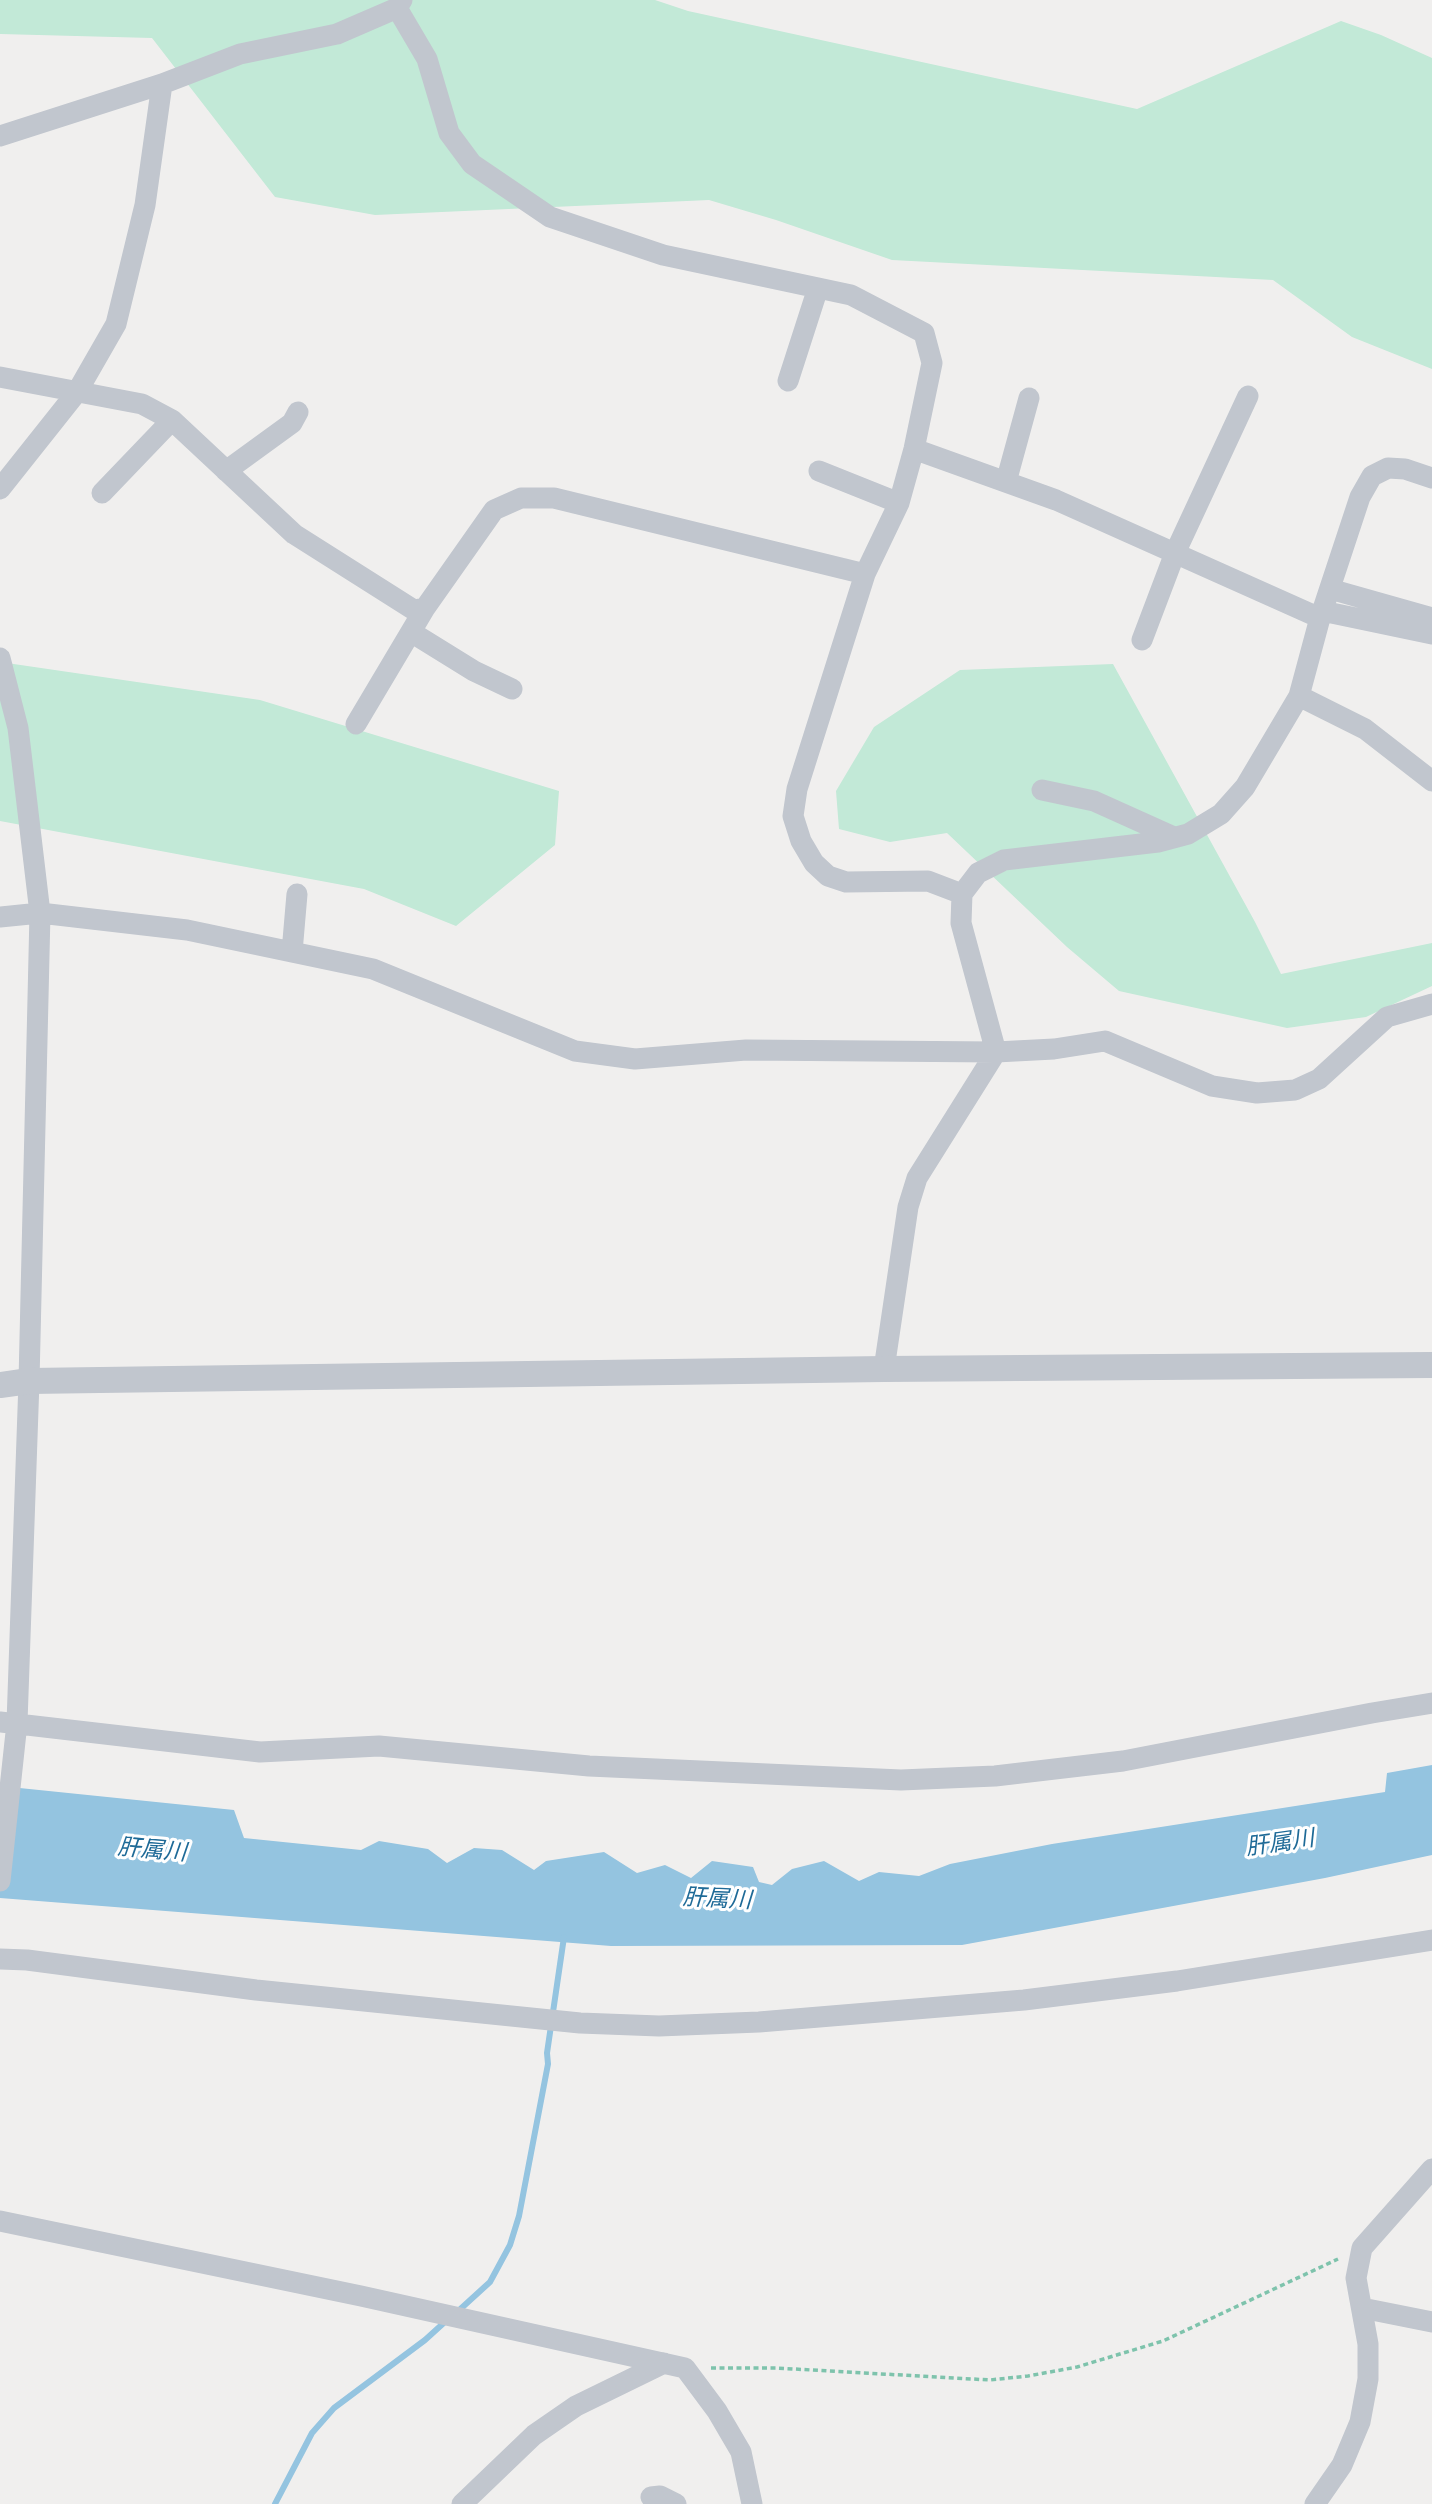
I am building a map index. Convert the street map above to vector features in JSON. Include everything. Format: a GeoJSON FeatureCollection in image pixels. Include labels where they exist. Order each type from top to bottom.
{"type":"FeatureCollection","features":[{"type":"Feature","properties":{"kind":"street"},"geometry":{"type":"LineString","coordinates":[[0,136],[162,84],[240,54],[337,34],[400,4],[427,59],[449,133],[472,164],[550,217],[663,255],[852,295],[924,333],[932,363],[914,449],[899,503],[865,574],[797,789],[793,816],[801,841],[814,863],[828,876],[846,883],[928,881],[962,894]]}},
{"type":"Feature","properties":{"kind":"street"},"geometry":{"type":"LineString","coordinates":[[0,489],[77,392],[117,324],[145,205],[162,84]]}},
{"type":"Feature","properties":{"kind":"street"},"geometry":{"type":"LineString","coordinates":[[788,381],[818,288]]}},
{"type":"Feature","properties":{"kind":"street"},"geometry":{"type":"LineString","coordinates":[[0,377],[142,404],[172,420],[294,534],[414,610],[425,608]]}},
{"type":"Feature","properties":{"kind":"street"},"geometry":{"type":"LineString","coordinates":[[1142,640],[1175,553],[1248,396]]}},
{"type":"Feature","properties":{"kind":"street"},"geometry":{"type":"LineString","coordinates":[[1006,482],[1029,398]]}},
{"type":"Feature","properties":{"kind":"street"},"geometry":{"type":"LineString","coordinates":[[226,471],[292,423],[298,412]]}},
{"type":"Feature","properties":{"kind":"street"},"geometry":{"type":"LineString","coordinates":[[102,493],[172,420]]}},
{"type":"Feature","properties":{"kind":"street"},"geometry":{"type":"LineString","coordinates":[[914,449],[1056,500],[1321,614],[1432,634]]}},
{"type":"Feature","properties":{"kind":"street"},"geometry":{"type":"LineString","coordinates":[[884,1369],[908,1206],[917,1178],[996,1052],[961,923],[962,894],[978,873],[1004,860],[1158,842],[1188,834],[1221,814],[1245,788],[1299,696],[1321,614],[1360,497],[1372,476],[1388,468],[1405,469],[1432,478]]}},
{"type":"Feature","properties":{"kind":"street"},"geometry":{"type":"LineString","coordinates":[[819,471],[899,503]]}},
{"type":"Feature","properties":{"kind":"street"},"geometry":{"type":"LineString","coordinates":[[356,724],[425,608],[494,510],[521,498],[554,498],[865,574]]}},
{"type":"Feature","properties":{"kind":"street"},"geometry":{"type":"LineString","coordinates":[[1330,589],[1432,618]]}},
{"type":"Feature","properties":{"kind":"street"},"geometry":{"type":"LineString","coordinates":[[411,632],[474,671],[512,689]]}},
{"type":"Feature","properties":{"kind":"street"},"geometry":{"type":"LineString","coordinates":[[0,658],[18,728],[40,913],[29,1381],[0,1881]]}},
{"type":"Feature","properties":{"kind":"street"},"geometry":{"type":"LineString","coordinates":[[1299,696],[1365,729],[1432,781]]}},
{"type":"Feature","properties":{"kind":"street"},"geometry":{"type":"LineString","coordinates":[[1042,790],[1094,801],[1174,837]]}},
{"type":"Feature","properties":{"kind":"street"},"geometry":{"type":"LineString","coordinates":[[292,952],[296,894]]}},
{"type":"Feature","properties":{"kind":"street"},"geometry":{"type":"LineString","coordinates":[[0,917],[40,913],[187,930],[373,969],[575,1051],[635,1059],[746,1050],[996,1052],[1054,1049],[1105,1041],[1212,1086],[1257,1093],[1295,1090],[1319,1079],[1387,1017],[1432,1004]]}},
{"type":"Feature","properties":{"kind":"street"},"geometry":{"type":"LineString","coordinates":[[0,1385],[29,1381],[884,1369],[1432,1365]]}},
{"type":"Feature","properties":{"kind":"street"},"geometry":{"type":"LineString","coordinates":[[9,1722],[260,1752],[379,1746],[589,1766],[901,1780],[995,1776],[1123,1761],[1432,1703]]}},
{"type":"Feature","properties":{"kind":"street"},"geometry":{"type":"LineString","coordinates":[[0,1959],[27,1960],[256,1990],[580,2023],[659,2026],[759,2022],[1024,2000],[1177,1981],[1432,1940]]}},
{"type":"Feature","properties":{"kind":"street"},"geometry":{"type":"LineString","coordinates":[[1315,2504],[1342,2465],[1360,2422],[1368,2379],[1368,2344],[1356,2278],[1363,2248],[1431,2174]]}},
{"type":"Feature","properties":{"kind":"street"},"geometry":{"type":"LineString","coordinates":[[0,2221],[674,2365],[717,2411],[741,2452],[752,2504]]}},
{"type":"Feature","properties":{"kind":"street"},"geometry":{"type":"LineString","coordinates":[[1362,2308],[1432,2322]]}},
{"type":"Feature","properties":{"kind":"street"},"geometry":{"type":"LineString","coordinates":[[462,2504],[534,2435],[576,2406],[674,2365]]}},
{"type":"Feature","properties":{"kind":"street"},"geometry":{"type":"LineString","coordinates":[[651,2497],[660,2497],[676,2504]]}},
{"type":"Feature","properties":{"kind":"path"},"geometry":{"type":"LineString","coordinates":[[674,2365],[989,2380],[1028,2376],[1077,2367],[1163,2341],[1363,2248]]}},
{"type":"Feature","properties":{"kind":"green space"},"geometry":{"type":"Polygon","coordinates":[[[0,0],[655,0],[688,11],[1137,109],[1341,21],[1432,58],[1432,369],[1352,337],[1273,280],[892,260],[709,200],[375,215],[275,197],[152,38],[0,34],[0,0]]]}},
{"type":"Feature","properties":{"kind":"green space"},"geometry":{"type":"Polygon","coordinates":[[[0,662],[260,700],[559,791],[555,845],[456,926],[364,889],[0,821],[0,662]]]}},
{"type":"Feature","properties":{"kind":"green space"},"geometry":{"type":"Polygon","coordinates":[[[1113,664],[1281,974],[1432,943],[1432,986],[1366,1017],[1287,1028],[1119,991],[1067,947],[947,833],[890,842],[839,829],[836,791],[874,727],[960,670],[1113,664]]]}},
{"type":"Feature","properties":{"kind":"water","name":"肝属川"},"geometry":{"type":"Polygon","coordinates":[[[1432,1765],[1432,1855],[1325,1878],[962,1945],[611,1946],[0,1898],[0,1786],[234,1810],[244,1838],[361,1850],[379,1841],[428,1849],[447,1863],[474,1848],[502,1850],[534,1870],[546,1861],[604,1852],[637,1873],[665,1865],[691,1878],[712,1861],[753,1867],[759,1882],[772,1885],[792,1869],[824,1861],[859,1881],[879,1872],[919,1876],[950,1864],[1052,1844],[1385,1792],[1387,1773],[1432,1765]]]}},
{"type":"Feature","properties":{"kind":"waterway"},"geometry":{"type":"LineString","coordinates":[[456,2313],[490,2282],[510,2245],[519,2216],[548,2064],[547,2053],[564,1937]]}},
{"type":"Feature","properties":{"kind":"waterway"},"geometry":{"type":"LineString","coordinates":[[275,2504],[312,2433],[334,2408],[425,2340],[447,2320]]}}]}
